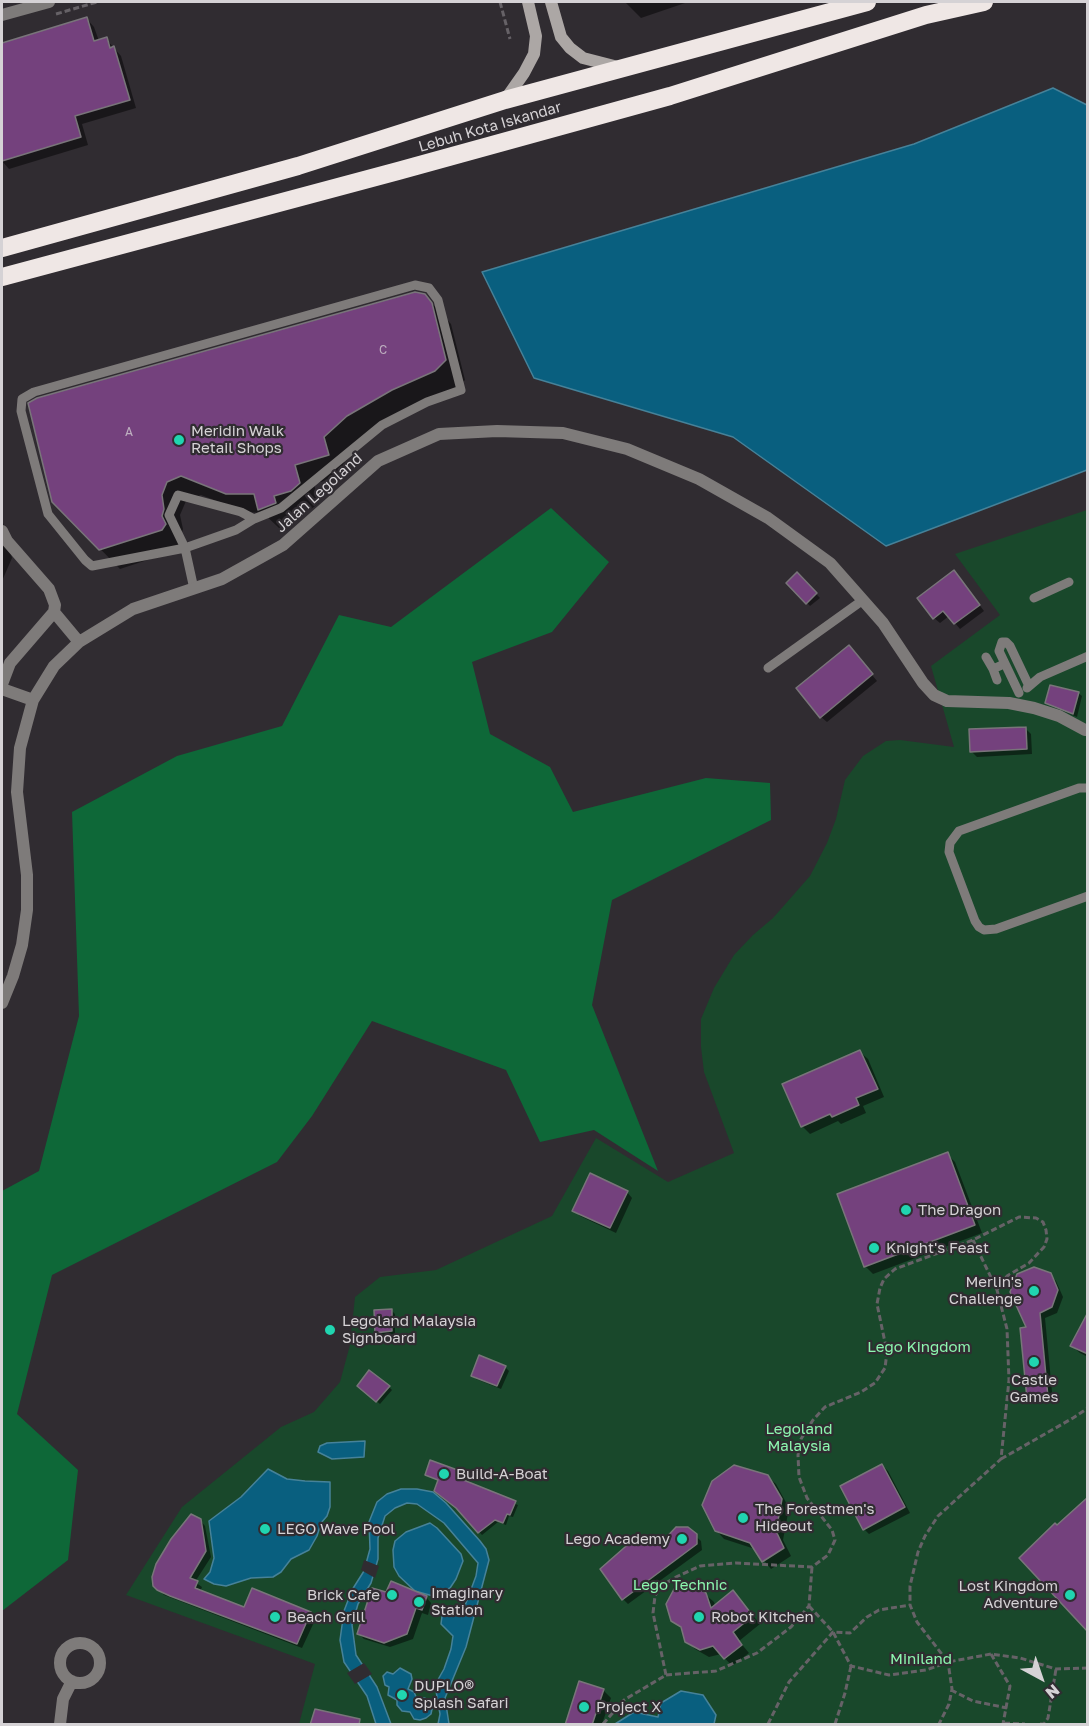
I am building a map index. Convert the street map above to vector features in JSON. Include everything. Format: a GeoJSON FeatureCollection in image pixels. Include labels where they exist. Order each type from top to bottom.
{"type":"FeatureCollection","features":[{"type":"Feature","properties":{"kind":"highway","name":"Lebuh Kota Iskandar"},"geometry":{"type":"LineString","coordinates":[[2,248],[298,166],[504,100],[867,2]]}},
{"type":"Feature","properties":{"kind":"highway","name":"Lebuh Kota Iskandar"},"geometry":{"type":"LineString","coordinates":[[2,277],[670,96],[926,15],[984,2]]}},
{"type":"Feature","properties":{"kind":"street"},"geometry":{"type":"LineString","coordinates":[[2,15],[49,2]]}},
{"type":"Feature","properties":{"kind":"street"},"geometry":{"type":"LineString","coordinates":[[504,100],[524,73],[534,54],[536,36],[528,2]]}},
{"type":"Feature","properties":{"kind":"street"},"geometry":{"type":"LineString","coordinates":[[551,2],[561,37],[570,48],[583,57],[624,69]]}},
{"type":"Feature","properties":{"kind":"street","name":"Jalan Legoland"},"geometry":{"type":"LineString","coordinates":[[2,1002],[22,945],[27,910],[27,875],[17,792],[20,748],[33,700],[54,666],[79,642],[133,609],[222,579],[283,545],[378,461],[439,434],[497,431],[563,432],[627,448],[699,478],[768,518],[830,563],[883,623],[923,683],[934,695],[947,701],[1009,703],[1034,708],[1059,716],[1085,730]]}},
{"type":"Feature","properties":{"kind":"street"},"geometry":{"type":"LineString","coordinates":[[2,531],[7,541],[49,589],[53,597],[54,612],[79,642]]}},
{"type":"Feature","properties":{"kind":"street"},"geometry":{"type":"LineString","coordinates":[[2,684],[10,663],[54,612]]}},
{"type":"Feature","properties":{"kind":"street"},"geometry":{"type":"LineString","coordinates":[[2,689],[33,700]]}},
{"type":"Feature","properties":{"kind":"street"},"geometry":{"type":"LineString","coordinates":[[60,1725],[63,1699],[72,1681]]}},
{"type":"Feature","properties":{"kind":"lane"},"geometry":{"type":"LineString","coordinates":[[416,285],[429,288],[438,300],[461,390],[427,402],[382,425],[281,508],[255,519],[236,530],[184,548],[92,566],[85,561],[48,514],[21,411],[22,399],[34,392],[416,285]]}},
{"type":"Feature","properties":{"kind":"lane"},"geometry":{"type":"LineString","coordinates":[[194,589],[184,548],[170,515],[178,495],[241,512],[255,519]]}},
{"type":"Feature","properties":{"kind":"lane"},"geometry":{"type":"LineString","coordinates":[[1034,598],[1070,582]]}},
{"type":"Feature","properties":{"kind":"lane"},"geometry":{"type":"LineString","coordinates":[[768,668],[862,600]]}},
{"type":"Feature","properties":{"kind":"lane"},"geometry":{"type":"LineString","coordinates":[[1019,693],[999,651],[1002,642],[1006,642],[1029,686]]}},
{"type":"Feature","properties":{"kind":"lane"},"geometry":{"type":"LineString","coordinates":[[1009,703],[1040,677],[1088,656]]}},
{"type":"Feature","properties":{"kind":"lane"},"geometry":{"type":"LineString","coordinates":[[986,657],[998,680]]}},
{"type":"Feature","properties":{"kind":"lane"},"geometry":{"type":"LineString","coordinates":[[993,669],[1004,664]]}},
{"type":"Feature","properties":{"kind":"lane"},"geometry":{"type":"LineString","coordinates":[[1088,788],[1079,788],[959,831],[955,833],[950,843],[949,852],[975,921],[984,930],[996,929],[1088,896]]}},
{"type":"Feature","properties":{"kind":"path"},"geometry":{"type":"LineString","coordinates":[[500,2],[510,39]]}},
{"type":"Feature","properties":{"kind":"path"},"geometry":{"type":"LineString","coordinates":[[666,1675],[653,1613],[655,1596],[661,1586],[700,1566],[736,1563],[812,1567],[828,1555],[835,1540],[826,1522],[807,1498],[799,1477],[798,1455],[801,1439],[825,1407],[875,1383],[885,1368],[887,1352],[877,1304],[884,1279],[895,1269],[973,1240],[1019,1217],[1036,1218],[1043,1222],[1047,1239],[1044,1248],[1029,1263],[1007,1276],[997,1290]]}},
{"type":"Feature","properties":{"kind":"path"},"geometry":{"type":"LineString","coordinates":[[973,1240],[997,1290],[1007,1329],[1009,1380],[1001,1459]]}},
{"type":"Feature","properties":{"kind":"path"},"geometry":{"type":"LineString","coordinates":[[939,1725],[949,1704],[951,1690],[948,1662],[917,1622],[910,1605],[910,1586],[918,1552],[925,1536],[938,1516],[1001,1459],[1088,1408]]}},
{"type":"Feature","properties":{"kind":"path"},"geometry":{"type":"LineString","coordinates":[[603,1725],[607,1717],[624,1700],[666,1675],[716,1671],[757,1653],[791,1627],[808,1606],[812,1567]]}},
{"type":"Feature","properties":{"kind":"path"},"geometry":{"type":"LineString","coordinates":[[832,1632],[850,1633],[867,1617],[879,1610],[910,1605]]}},
{"type":"Feature","properties":{"kind":"path"},"geometry":{"type":"LineString","coordinates":[[808,1606],[832,1632],[851,1666],[835,1725]]}},
{"type":"Feature","properties":{"kind":"path"},"geometry":{"type":"LineString","coordinates":[[768,1725],[789,1682],[832,1632]]}},
{"type":"Feature","properties":{"kind":"path"},"geometry":{"type":"LineString","coordinates":[[851,1666],[889,1675],[926,1670],[948,1662],[991,1654],[1020,1658],[1056,1669],[1088,1668]]}},
{"type":"Feature","properties":{"kind":"path"},"geometry":{"type":"LineString","coordinates":[[991,1654],[1010,1686],[1004,1724],[1025,1725]]}},
{"type":"Feature","properties":{"kind":"path"},"geometry":{"type":"LineString","coordinates":[[1040,1725],[1044,1724],[1048,1718],[1056,1669]]}},
{"type":"Feature","properties":{"kind":"path"},"geometry":{"type":"LineString","coordinates":[[951,1690],[973,1701],[1007,1708]]}},
{"type":"Feature","properties":{"kind":"green space"},"geometry":{"type":"Polygon","coordinates":[[[551,508],[609,562],[552,632],[472,662],[490,734],[550,767],[573,812],[706,778],[770,783],[771,820],[612,900],[592,1005],[658,1171],[594,1130],[540,1142],[506,1070],[372,1021],[312,1116],[277,1162],[52,1275],[17,1414],[78,1470],[68,1560],[2,1611],[2,1191],[39,1171],[79,1016],[72,812],[177,756],[282,726],[339,615],[391,627],[551,508]]]}},
{"type":"Feature","properties":{"kind":"green space","name":"Legoland Malaysia"},"geometry":{"type":"Polygon","coordinates":[[[1087,510],[1087,1724],[299,1724],[315,1664],[126,1595],[182,1507],[281,1427],[314,1412],[340,1382],[350,1345],[355,1297],[380,1277],[436,1270],[552,1216],[596,1138],[668,1182],[734,1153],[704,1072],[701,1019],[714,988],[734,955],[773,918],[810,876],[836,819],[845,780],[863,756],[886,741],[900,740],[954,747],[931,666],[1000,615],[955,554],[1087,510]]]}},
{"type":"Feature","properties":{"kind":"water"},"geometry":{"type":"Polygon","coordinates":[[[1053,88],[1087,105],[1087,470],[886,546],[733,437],[534,378],[482,272],[914,144],[1053,88]]]}},
{"type":"Feature","properties":{"kind":"water"},"geometry":{"type":"Polygon","coordinates":[[[365,1441],[364,1457],[332,1459],[318,1452],[320,1446],[327,1443],[365,1441]]]}},
{"type":"Feature","properties":{"kind":"water","name":"LEGO Wave Pool"},"geometry":{"type":"Polygon","coordinates":[[[268,1469],[287,1479],[330,1482],[330,1507],[309,1550],[291,1559],[281,1572],[273,1577],[251,1578],[226,1586],[204,1579],[210,1572],[214,1558],[209,1521],[241,1497],[268,1469]]]}},
{"type":"Feature","properties":{"kind":"water"},"geometry":{"type":"Polygon","coordinates":[[[401,1489],[433,1492],[480,1541],[486,1549],[489,1560],[466,1647],[445,1698],[449,1724],[438,1724],[440,1714],[435,1685],[444,1669],[453,1636],[441,1624],[442,1616],[463,1611],[476,1576],[478,1563],[444,1523],[417,1504],[407,1503],[395,1508],[385,1516],[378,1538],[378,1559],[371,1583],[358,1604],[352,1625],[356,1655],[377,1687],[391,1724],[376,1724],[367,1696],[344,1662],[340,1640],[344,1611],[352,1590],[364,1571],[370,1549],[369,1522],[377,1502],[387,1494],[401,1489]]]}},
{"type":"Feature","properties":{"kind":"water"},"geometry":{"type":"Polygon","coordinates":[[[430,1523],[461,1554],[463,1561],[450,1588],[433,1596],[415,1591],[399,1576],[394,1567],[393,1550],[395,1541],[406,1532],[430,1523]]]}},
{"type":"Feature","properties":{"kind":"water","name":"DUPLO® Splash Safari"},"geometry":{"type":"Polygon","coordinates":[[[400,1668],[411,1674],[412,1679],[408,1689],[414,1692],[417,1699],[425,1698],[433,1704],[431,1714],[426,1718],[414,1719],[410,1712],[402,1711],[397,1705],[397,1700],[388,1695],[389,1687],[385,1685],[383,1676],[387,1672],[393,1674],[400,1668]]]}},
{"type":"Feature","properties":{"kind":"water"},"geometry":{"type":"Polygon","coordinates":[[[681,1691],[703,1695],[716,1715],[714,1724],[615,1724],[634,1712],[658,1717],[661,1703],[681,1691]]]}},
{"type":"Feature","properties":{"kind":"pier"},"geometry":{"type":"Polygon","coordinates":[[[364,1560],[379,1566],[375,1578],[361,1570],[364,1560]]]}},
{"type":"Feature","properties":{"kind":"pier"},"geometry":{"type":"Polygon","coordinates":[[[364,1663],[372,1674],[355,1684],[347,1673],[364,1663]]]}},
{"type":"Feature","properties":{"kind":"building"},"geometry":{"type":"Polygon","coordinates":[[[87,17],[94,41],[107,37],[110,48],[114,46],[130,100],[75,116],[81,137],[2,161],[2,43],[87,17]]]}},
{"type":"Feature","properties":{"kind":"building","name":"Meridin Walk Retail Shops"},"geometry":{"type":"Polygon","coordinates":[[[415,292],[425,294],[432,303],[446,360],[435,371],[392,390],[347,416],[324,437],[329,455],[295,465],[300,483],[291,491],[274,496],[276,503],[258,510],[254,494],[226,494],[181,476],[167,482],[162,495],[164,509],[162,516],[166,524],[162,530],[99,550],[52,502],[28,403],[37,398],[415,292]]]}},
{"type":"Feature","properties":{"kind":"building"},"geometry":{"type":"Polygon","coordinates":[[[954,570],[980,605],[954,624],[943,611],[933,619],[917,598],[954,570]]]}},
{"type":"Feature","properties":{"kind":"building"},"geometry":{"type":"Polygon","coordinates":[[[797,572],[817,593],[806,604],[786,583],[797,572]]]}},
{"type":"Feature","properties":{"kind":"building"},"geometry":{"type":"Polygon","coordinates":[[[849,645],[873,674],[820,718],[796,688],[849,645]]]}},
{"type":"Feature","properties":{"kind":"building"},"geometry":{"type":"Polygon","coordinates":[[[1050,685],[1079,692],[1073,714],[1045,703],[1050,685]]]}},
{"type":"Feature","properties":{"kind":"building"},"geometry":{"type":"Polygon","coordinates":[[[1026,727],[1027,749],[970,752],[969,729],[1026,727]]]}},
{"type":"Feature","properties":{"kind":"building"},"geometry":{"type":"Polygon","coordinates":[[[860,1050],[878,1089],[856,1098],[859,1105],[832,1117],[830,1114],[801,1127],[782,1084],[860,1050]]]}},
{"type":"Feature","properties":{"kind":"building","name":"The Dragon"},"geometry":{"type":"Polygon","coordinates":[[[948,1152],[975,1225],[864,1267],[837,1194],[948,1152]]]}},
{"type":"Feature","properties":{"kind":"building"},"geometry":{"type":"Polygon","coordinates":[[[590,1173],[628,1191],[610,1228],[572,1211],[590,1173]]]}},
{"type":"Feature","properties":{"kind":"building"},"geometry":{"type":"Polygon","coordinates":[[[1034,1267],[1051,1273],[1058,1290],[1052,1307],[1040,1313],[1048,1397],[1027,1399],[1020,1328],[1026,1327],[1010,1292],[1017,1274],[1034,1267]]]}},
{"type":"Feature","properties":{"kind":"building"},"geometry":{"type":"Polygon","coordinates":[[[392,1309],[392,1331],[375,1333],[374,1310],[392,1309]]]}},
{"type":"Feature","properties":{"kind":"building"},"geometry":{"type":"Polygon","coordinates":[[[1088,1312],[1088,1354],[1070,1346],[1088,1312]]]}},
{"type":"Feature","properties":{"kind":"building"},"geometry":{"type":"Polygon","coordinates":[[[479,1355],[506,1366],[497,1386],[471,1376],[479,1355]]]}},
{"type":"Feature","properties":{"kind":"building"},"geometry":{"type":"Polygon","coordinates":[[[369,1370],[390,1386],[376,1402],[357,1386],[369,1370]]]}},
{"type":"Feature","properties":{"kind":"building"},"geometry":{"type":"Polygon","coordinates":[[[430,1460],[463,1472],[461,1479],[516,1501],[510,1515],[507,1514],[503,1523],[495,1520],[478,1533],[456,1508],[434,1491],[438,1480],[425,1475],[430,1460]]]}},
{"type":"Feature","properties":{"kind":"building"},"geometry":{"type":"Polygon","coordinates":[[[882,1464],[905,1507],[863,1530],[840,1486],[882,1464]]]}},
{"type":"Feature","properties":{"kind":"building","name":"The Forestmen's Hideout"},"geometry":{"type":"Polygon","coordinates":[[[734,1465],[768,1475],[782,1499],[776,1531],[784,1548],[762,1562],[750,1543],[715,1531],[702,1505],[712,1481],[734,1465]]]}},
{"type":"Feature","properties":{"kind":"building","name":"Lost Kingdom Adventure"},"geometry":{"type":"Polygon","coordinates":[[[1088,1497],[1088,1632],[1019,1558],[1055,1523],[1057,1525],[1088,1497]]]}},
{"type":"Feature","properties":{"kind":"building"},"geometry":{"type":"Polygon","coordinates":[[[191,1514],[201,1519],[206,1551],[190,1578],[198,1581],[195,1588],[244,1607],[252,1588],[311,1612],[297,1644],[170,1596],[153,1586],[152,1577],[156,1564],[171,1539],[191,1514]]]}},
{"type":"Feature","properties":{"kind":"building"},"geometry":{"type":"Polygon","coordinates":[[[676,1527],[688,1527],[697,1534],[697,1544],[622,1600],[600,1569],[633,1540],[662,1542],[676,1527]]]}},
{"type":"Feature","properties":{"kind":"building"},"geometry":{"type":"Polygon","coordinates":[[[391,1581],[427,1596],[422,1610],[416,1608],[407,1634],[384,1643],[357,1634],[372,1588],[386,1592],[391,1581]]]}},
{"type":"Feature","properties":{"kind":"building"},"geometry":{"type":"Polygon","coordinates":[[[691,1584],[706,1593],[711,1608],[733,1590],[753,1616],[733,1632],[742,1645],[724,1659],[713,1646],[700,1650],[685,1642],[681,1627],[671,1621],[666,1604],[674,1589],[691,1584]]]}},
{"type":"Feature","properties":{"kind":"building","name":"Project X"},"geometry":{"type":"Polygon","coordinates":[[[579,1681],[604,1689],[592,1725],[565,1725],[579,1681]]]}},
{"type":"Feature","properties":{"kind":"building"},"geometry":{"type":"Polygon","coordinates":[[[315,1709],[360,1719],[359,1725],[310,1725],[315,1709]]]}},
{"type":"Feature","properties":{"kind":"place","name":"Meridin Walk Retail Shops"},"geometry":{"type":"Point","coordinates":[179,440]}},
{"type":"Feature","properties":{"kind":"place","name":"The Dragon"},"geometry":{"type":"Point","coordinates":[906,1210]}},
{"type":"Feature","properties":{"kind":"place","name":"Knight's Feast"},"geometry":{"type":"Point","coordinates":[874,1248]}},
{"type":"Feature","properties":{"kind":"place","name":"Merlin's Challenge"},"geometry":{"type":"Point","coordinates":[1034,1291]}},
{"type":"Feature","properties":{"kind":"place","name":"Legoland Malaysia Signboard"},"geometry":{"type":"Point","coordinates":[330,1330]}},
{"type":"Feature","properties":{"kind":"place","name":"Castle Games"},"geometry":{"type":"Point","coordinates":[1034,1362]}},
{"type":"Feature","properties":{"kind":"place","name":"Build-A-Boat"},"geometry":{"type":"Point","coordinates":[444,1474]}},
{"type":"Feature","properties":{"kind":"place","name":"The Forestmen's Hideout"},"geometry":{"type":"Point","coordinates":[743,1518]}},
{"type":"Feature","properties":{"kind":"place","name":"LEGO Wave Pool"},"geometry":{"type":"Point","coordinates":[265,1529]}},
{"type":"Feature","properties":{"kind":"place","name":"Lego Academy"},"geometry":{"type":"Point","coordinates":[682,1539]}},
{"type":"Feature","properties":{"kind":"place","name":"Brick Cafe"},"geometry":{"type":"Point","coordinates":[392,1595]}},
{"type":"Feature","properties":{"kind":"place","name":"Lost Kingdom Adventure"},"geometry":{"type":"Point","coordinates":[1070,1595]}},
{"type":"Feature","properties":{"kind":"place","name":"Imaginary Station"},"geometry":{"type":"Point","coordinates":[419,1602]}},
{"type":"Feature","properties":{"kind":"place","name":"Beach Grill"},"geometry":{"type":"Point","coordinates":[275,1617]}},
{"type":"Feature","properties":{"kind":"place","name":"Robot Kitchen"},"geometry":{"type":"Point","coordinates":[699,1617]}},
{"type":"Feature","properties":{"kind":"place","name":"DUPLO® Splash Safari"},"geometry":{"type":"Point","coordinates":[402,1695]}},
{"type":"Feature","properties":{"kind":"place","name":"Project X"},"geometry":{"type":"Point","coordinates":[584,1707]}},
{"type":"Feature","properties":{"kind":"park label","name":"Lego Kingdom"},"geometry":{"type":"Point","coordinates":[919,1347]}},
{"type":"Feature","properties":{"kind":"park label","name":"Lego Technic"},"geometry":{"type":"Point","coordinates":[680,1585]}},
{"type":"Feature","properties":{"kind":"park label","name":"Miniland"},"geometry":{"type":"Point","coordinates":[921,1659]}}]}
